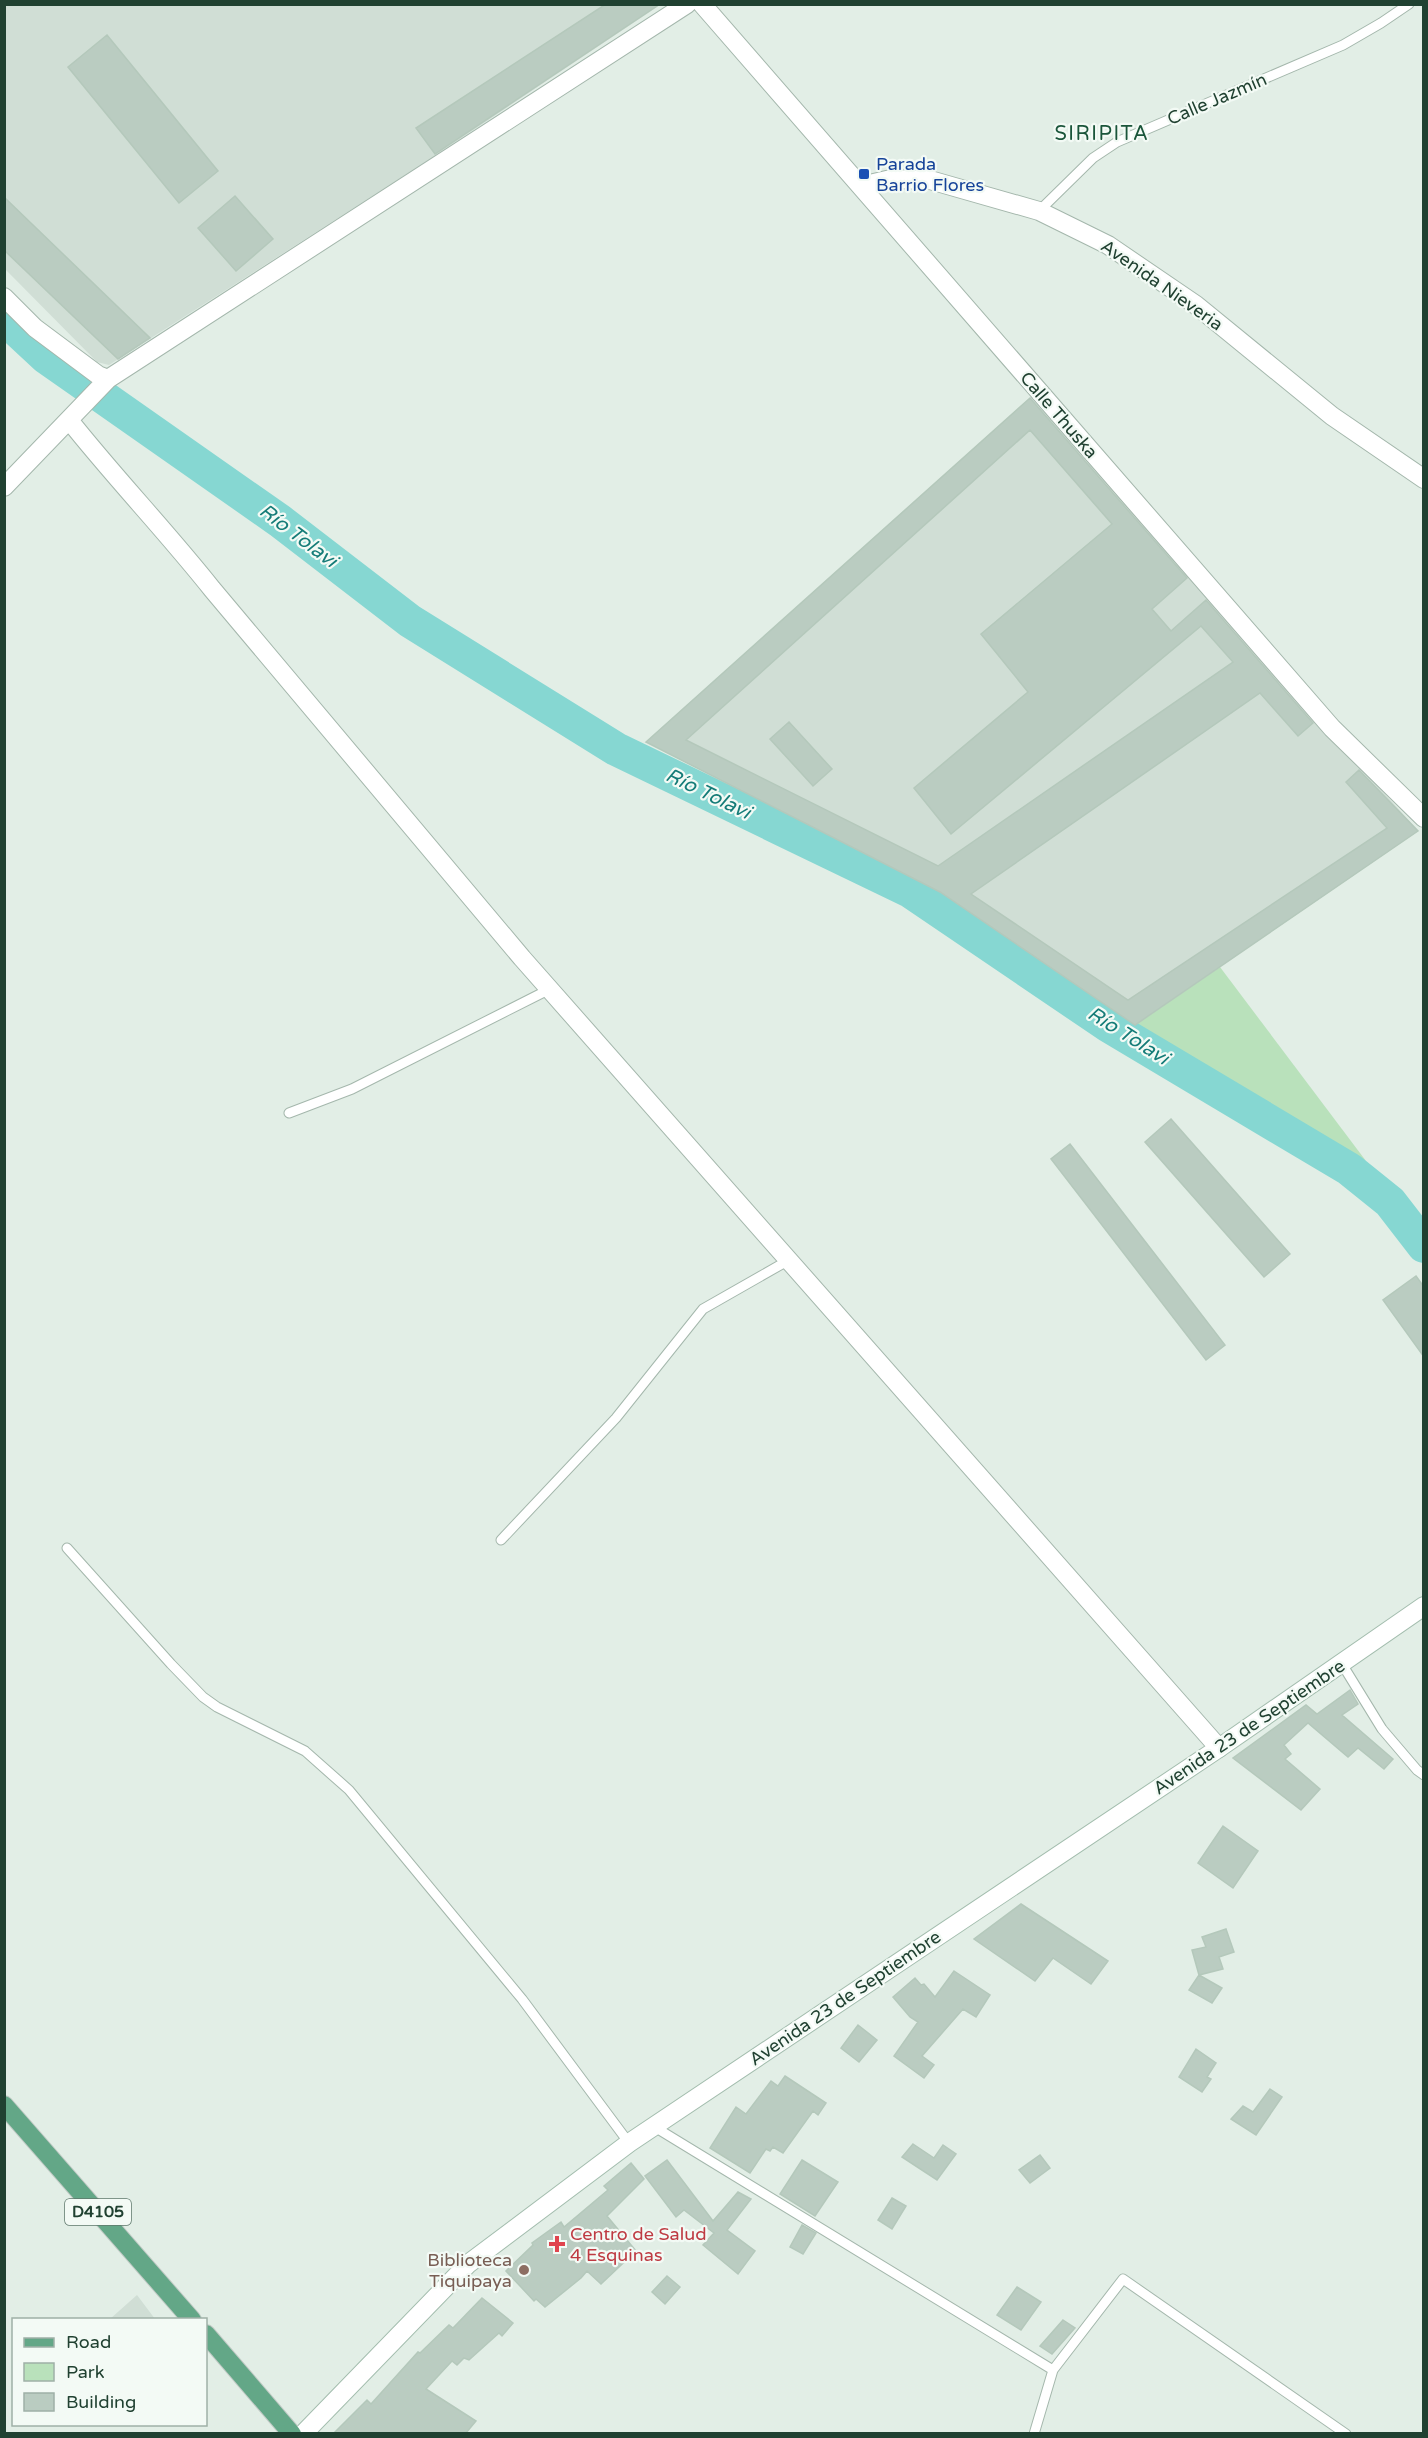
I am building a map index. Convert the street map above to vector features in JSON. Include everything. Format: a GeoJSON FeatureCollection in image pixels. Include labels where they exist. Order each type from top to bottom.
{"type":"FeatureCollection","features":[{"type":"Feature","properties":{"kind":"main road","name":"D4105"},"geometry":{"type":"LineString","coordinates":[[4,2105],[191,2318]]}},
{"type":"Feature","properties":{"kind":"main road"},"geometry":{"type":"LineString","coordinates":[[207,2335],[292,2433]]}},
{"type":"Feature","properties":{"kind":"street"},"geometry":{"type":"LineString","coordinates":[[4,487],[103,383],[687,4]]}},
{"type":"Feature","properties":{"kind":"street","name":"Calle Thuska"},"geometry":{"type":"LineString","coordinates":[[702,4],[1332,728],[1424,818]]}},
{"type":"Feature","properties":{"kind":"street","name":"Avenida Nieveria"},"geometry":{"type":"LineString","coordinates":[[861,186],[891,179],[930,180],[1039,211],[1108,245],[1196,305],[1332,416],[1424,479]]}},
{"type":"Feature","properties":{"kind":"street"},"geometry":{"type":"LineString","coordinates":[[4,297],[35,328],[98,375],[103,383]]}},
{"type":"Feature","properties":{"kind":"street"},"geometry":{"type":"LineString","coordinates":[[69,420],[106,466],[167,533],[219,598],[550,989],[1219,1748]]}},
{"type":"Feature","properties":{"kind":"street","name":"Avenida 23 de Septiembre"},"geometry":{"type":"LineString","coordinates":[[303,2433],[468,2264],[629,2143],[1219,1748],[1424,1606]]}},
{"type":"Feature","properties":{"kind":"lane","name":"Calle Jazmín"},"geometry":{"type":"LineString","coordinates":[[1039,211],[1093,158],[1117,142],[1343,45],[1409,4]]}},
{"type":"Feature","properties":{"kind":"lane"},"geometry":{"type":"LineString","coordinates":[[289,1113],[352,1089],[550,989]]}},
{"type":"Feature","properties":{"kind":"lane"},"geometry":{"type":"LineString","coordinates":[[501,1540],[616,1418],[703,1309],[789,1260]]}},
{"type":"Feature","properties":{"kind":"lane"},"geometry":{"type":"LineString","coordinates":[[67,1548],[203,1697],[217,1707],[305,1751],[348,1790],[522,1999],[629,2143]]}},
{"type":"Feature","properties":{"kind":"lane"},"geometry":{"type":"LineString","coordinates":[[1342,1664],[1382,1729],[1424,1775]]}},
{"type":"Feature","properties":{"kind":"lane"},"geometry":{"type":"LineString","coordinates":[[653,2126],[1053,2370]]}},
{"type":"Feature","properties":{"kind":"lane"},"geometry":{"type":"LineString","coordinates":[[1034,2433],[1053,2370],[1124,2279],[1346,2433]]}},
{"type":"Feature","properties":{"kind":"shaded area"},"geometry":{"type":"Polygon","coordinates":[[[4,5],[660,5],[427,161],[109,365],[97,362],[5,269],[4,5]]]}},
{"type":"Feature","properties":{"kind":"shaded area"},"geometry":{"type":"Polygon","coordinates":[[[1032,396],[1418,831],[1135,1025],[940,892],[646,742],[1032,396]]]}},
{"type":"Feature","properties":{"kind":"shaded area"},"geometry":{"type":"Polygon","coordinates":[[[137,2295],[154,2318],[111,2318],[137,2295]]]}},
{"type":"Feature","properties":{"kind":"green space"},"geometry":{"type":"Polygon","coordinates":[[[1220,967],[1366,1161],[1135,1025],[1220,967]]]}},
{"type":"Feature","properties":{"kind":"building"},"geometry":{"type":"Polygon","coordinates":[[[606,4],[660,4],[435,154],[416,128],[606,4]]]}},
{"type":"Feature","properties":{"kind":"building"},"geometry":{"type":"Polygon","coordinates":[[[107,35],[218,171],[179,203],[68,67],[107,35]]]}},
{"type":"Feature","properties":{"kind":"building"},"geometry":{"type":"Polygon","coordinates":[[[235,196],[273,239],[236,271],[198,228],[235,196]]]}},
{"type":"Feature","properties":{"kind":"building"},"geometry":{"type":"Polygon","coordinates":[[[4,197],[150,338],[118,359],[4,250],[4,197]]]}},
{"type":"Feature","properties":{"kind":"building"},"geometry":{"type":"Polygon","coordinates":[[[1030,398],[1187,578],[1152,609],[1171,631],[1206,600],[1313,723],[1298,736],[1260,693],[971,894],[1128,1000],[1387,828],[1346,782],[1359,770],[1418,831],[1135,1025],[940,892],[646,742],[1030,398]],[[1030,430],[686,740],[938,866],[1233,662],[1201,626],[951,834],[914,788],[1028,692],[981,634],[1112,524],[1030,430]]]}},
{"type":"Feature","properties":{"kind":"building"},"geometry":{"type":"Polygon","coordinates":[[[789,722],[832,769],[813,786],[770,739],[789,722]]]}},
{"type":"Feature","properties":{"kind":"building"},"geometry":{"type":"Polygon","coordinates":[[[1171,1119],[1290,1254],[1264,1277],[1145,1142],[1171,1119]]]}},
{"type":"Feature","properties":{"kind":"building"},"geometry":{"type":"Polygon","coordinates":[[[1070,1144],[1225,1345],[1206,1360],[1051,1159],[1070,1144]]]}},
{"type":"Feature","properties":{"kind":"building"},"geometry":{"type":"Polygon","coordinates":[[[1416,1276],[1424,1287],[1424,1357],[1383,1300],[1416,1276]]]}},
{"type":"Feature","properties":{"kind":"building"},"geometry":{"type":"Polygon","coordinates":[[[1350,1690],[1358,1704],[1342,1715],[1393,1759],[1384,1769],[1358,1748],[1348,1757],[1308,1723],[1284,1745],[1291,1754],[1285,1759],[1320,1789],[1301,1810],[1233,1758],[1306,1705],[1317,1714],[1350,1690]]]}},
{"type":"Feature","properties":{"kind":"building"},"geometry":{"type":"Polygon","coordinates":[[[1223,1826],[1258,1851],[1233,1888],[1198,1863],[1223,1826]]]}},
{"type":"Feature","properties":{"kind":"building"},"geometry":{"type":"Polygon","coordinates":[[[1021,1904],[1108,1961],[1091,1984],[1053,1958],[1035,1981],[974,1939],[1021,1904]]]}},
{"type":"Feature","properties":{"kind":"building"},"geometry":{"type":"Polygon","coordinates":[[[1226,1929],[1234,1952],[1219,1957],[1223,1969],[1199,1975],[1192,1950],[1206,1947],[1202,1937],[1226,1929]]]}},
{"type":"Feature","properties":{"kind":"building"},"geometry":{"type":"Polygon","coordinates":[[[954,1971],[990,1995],[976,2017],[963,2009],[922,2056],[934,2065],[924,2078],[894,2056],[918,2022],[910,2017],[893,1997],[915,1978],[921,1985],[924,1984],[935,1997],[954,1971]]]}},
{"type":"Feature","properties":{"kind":"building"},"geometry":{"type":"Polygon","coordinates":[[[1199,1975],[1222,1988],[1212,2003],[1189,1990],[1199,1975]]]}},
{"type":"Feature","properties":{"kind":"building"},"geometry":{"type":"Polygon","coordinates":[[[858,2025],[877,2040],[859,2062],[841,2048],[858,2025]]]}},
{"type":"Feature","properties":{"kind":"building"},"geometry":{"type":"Polygon","coordinates":[[[1196,2049],[1216,2063],[1207,2077],[1211,2079],[1202,2092],[1179,2077],[1196,2049]]]}},
{"type":"Feature","properties":{"kind":"building"},"geometry":{"type":"Polygon","coordinates":[[[785,2076],[826,2103],[818,2115],[813,2111],[783,2153],[773,2147],[770,2151],[766,2149],[750,2173],[710,2148],[736,2107],[746,2114],[771,2081],[778,2086],[785,2076]]]}},
{"type":"Feature","properties":{"kind":"building"},"geometry":{"type":"Polygon","coordinates":[[[1270,2089],[1282,2097],[1256,2135],[1231,2119],[1243,2106],[1253,2112],[1270,2089]]]}},
{"type":"Feature","properties":{"kind":"building"},"geometry":{"type":"Polygon","coordinates":[[[913,2144],[934,2158],[943,2145],[956,2154],[937,2180],[902,2157],[913,2144]]]}},
{"type":"Feature","properties":{"kind":"building"},"geometry":{"type":"Polygon","coordinates":[[[1040,2155],[1050,2168],[1030,2183],[1019,2170],[1040,2155]]]}},
{"type":"Feature","properties":{"kind":"building"},"geometry":{"type":"Polygon","coordinates":[[[667,2160],[713,2221],[738,2192],[751,2199],[727,2230],[755,2251],[738,2274],[703,2245],[714,2233],[684,2210],[676,2217],[645,2176],[667,2160]]]}},
{"type":"Feature","properties":{"kind":"building"},"geometry":{"type":"Polygon","coordinates":[[[802,2160],[838,2182],[815,2216],[780,2194],[802,2160]]]}},
{"type":"Feature","properties":{"kind":"building"},"geometry":{"type":"Polygon","coordinates":[[[631,2163],[644,2179],[607,2216],[636,2251],[601,2284],[587,2271],[545,2307],[536,2299],[534,2301],[506,2271],[533,2245],[532,2243],[561,2222],[564,2227],[608,2190],[604,2186],[631,2163]]]}},
{"type":"Feature","properties":{"kind":"building"},"geometry":{"type":"Polygon","coordinates":[[[892,2198],[906,2206],[892,2229],[878,2220],[892,2198]]]}},
{"type":"Feature","properties":{"kind":"building"},"geometry":{"type":"Polygon","coordinates":[[[802,2225],[816,2233],[803,2254],[790,2247],[802,2225]]]}},
{"type":"Feature","properties":{"kind":"building"},"geometry":{"type":"Polygon","coordinates":[[[667,2276],[680,2287],[665,2304],[652,2292],[667,2276]]]}},
{"type":"Feature","properties":{"kind":"building"},"geometry":{"type":"Polygon","coordinates":[[[1017,2287],[1041,2302],[1021,2330],[997,2315],[1017,2287]]]}},
{"type":"Feature","properties":{"kind":"building"},"geometry":{"type":"Polygon","coordinates":[[[482,2298],[513,2323],[502,2336],[499,2333],[469,2360],[464,2358],[457,2365],[452,2361],[426,2389],[476,2421],[466,2433],[334,2433],[367,2400],[371,2404],[418,2352],[420,2353],[449,2325],[453,2328],[482,2298]]]}},
{"type":"Feature","properties":{"kind":"building"},"geometry":{"type":"Polygon","coordinates":[[[1063,2320],[1075,2328],[1052,2354],[1040,2346],[1063,2320]]]}},
{"type":"Feature","properties":{"kind":"waterway","name":"Río Tolavi"},"geometry":{"type":"LineString","coordinates":[[4,318],[46,357],[280,521],[410,621],[616,749],[910,891],[1109,1026],[1349,1169],[1390,1202],[1424,1246]]}},
{"type":"Feature","properties":{"kind":"place","name":"Parada Barrio Flores"},"geometry":{"type":"Point","coordinates":[864,174]}},
{"type":"Feature","properties":{"kind":"place","name":"Centro de Salud 4 Esquinas"},"geometry":{"type":"Point","coordinates":[557,2244]}},
{"type":"Feature","properties":{"kind":"place","name":"Biblioteca Tiquipaya"},"geometry":{"type":"Point","coordinates":[524,2270]}},
{"type":"Feature","properties":{"kind":"district","name":"SIRIPITA"},"geometry":{"type":"Point","coordinates":[1102,134]}}]}
